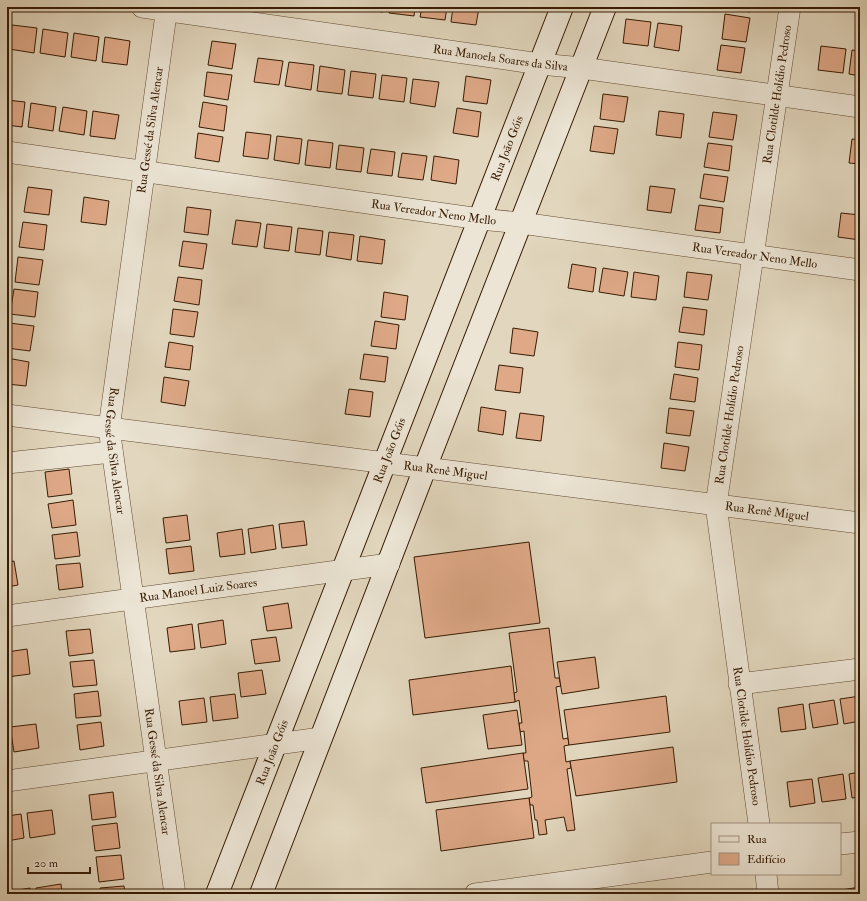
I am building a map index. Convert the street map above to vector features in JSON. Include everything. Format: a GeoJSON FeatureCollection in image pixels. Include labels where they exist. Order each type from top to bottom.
{"type":"FeatureCollection","features":[{"type":"Feature","properties":{"kind":"street","name":"Rua Manoela Soares da Silva"},"geometry":{"type":"LineString","coordinates":[[142,7],[167,9],[540,64],[582,68],[860,107]]}},
{"type":"Feature","properties":{"kind":"street","name":"Rua João Góis"},"geometry":{"type":"LineString","coordinates":[[217,894],[562,7]]}},
{"type":"Feature","properties":{"kind":"street"},"geometry":{"type":"LineString","coordinates":[[261,894],[605,7]]}},
{"type":"Feature","properties":{"kind":"street","name":"Rua Clotilde Holídio Pedroso"},"geometry":{"type":"LineString","coordinates":[[759,823],[716,505],[790,7]]}},
{"type":"Feature","properties":{"kind":"street","name":"Rua Gessé da Silva Alencar"},"geometry":{"type":"LineString","coordinates":[[167,9],[109,428],[175,894]]}},
{"type":"Feature","properties":{"kind":"street","name":"Rua Vereador Neno Mello"},"geometry":{"type":"LineString","coordinates":[[7,152],[480,219],[521,223],[860,270]]}},
{"type":"Feature","properties":{"kind":"street","name":"Rua Renê Miguel"},"geometry":{"type":"LineString","coordinates":[[7,415],[860,523]]}},
{"type":"Feature","properties":{"kind":"street"},"geometry":{"type":"LineString","coordinates":[[7,463],[112,452]]}},
{"type":"Feature","properties":{"kind":"street","name":"Rua Manoel Luiz Soares"},"geometry":{"type":"LineString","coordinates":[[7,616],[389,564]]}},
{"type":"Feature","properties":{"kind":"street"},"geometry":{"type":"LineString","coordinates":[[739,684],[860,669]]}},
{"type":"Feature","properties":{"kind":"street"},"geometry":{"type":"LineString","coordinates":[[7,781],[321,738]]}},
{"type":"Feature","properties":{"kind":"street"},"geometry":{"type":"LineString","coordinates":[[841,844],[860,842]]}},
{"type":"Feature","properties":{"kind":"street"},"geometry":{"type":"LineString","coordinates":[[475,894],[711,862]]}},
{"type":"Feature","properties":{"kind":"street"},"geometry":{"type":"LineString","coordinates":[[766,875],[768,894]]}},
{"type":"Feature","properties":{"kind":"building"},"geometry":{"type":"Polygon","coordinates":[[[358,7],[384,7],[383,12],[358,9],[358,7]]]}},
{"type":"Feature","properties":{"kind":"building"},"geometry":{"type":"Polygon","coordinates":[[[390,7],[415,7],[414,16],[389,13],[390,7]]]}},
{"type":"Feature","properties":{"kind":"building"},"geometry":{"type":"Polygon","coordinates":[[[422,7],[447,7],[445,20],[420,17],[422,7]]]}},
{"type":"Feature","properties":{"kind":"building"},"geometry":{"type":"Polygon","coordinates":[[[453,7],[479,7],[476,25],[451,22],[453,7]]]}},
{"type":"Feature","properties":{"kind":"building"},"geometry":{"type":"Polygon","coordinates":[[[726,7],[751,7],[750,12],[726,7]]]}},
{"type":"Feature","properties":{"kind":"building"},"geometry":{"type":"Polygon","coordinates":[[[725,14],[750,18],[746,42],[722,39],[725,14]]]}},
{"type":"Feature","properties":{"kind":"building"},"geometry":{"type":"Polygon","coordinates":[[[626,19],[651,22],[648,46],[623,43],[626,19]]]}},
{"type":"Feature","properties":{"kind":"building"},"geometry":{"type":"Polygon","coordinates":[[[658,23],[682,26],[679,51],[654,47],[658,23]]]}},
{"type":"Feature","properties":{"kind":"building"},"geometry":{"type":"Polygon","coordinates":[[[12,25],[37,28],[34,53],[9,49],[12,25]]]}},
{"type":"Feature","properties":{"kind":"building"},"geometry":{"type":"Polygon","coordinates":[[[43,29],[68,33],[65,57],[40,53],[43,29]]]}},
{"type":"Feature","properties":{"kind":"building"},"geometry":{"type":"Polygon","coordinates":[[[74,33],[99,37],[96,61],[71,57],[74,33]]]}},
{"type":"Feature","properties":{"kind":"building"},"geometry":{"type":"Polygon","coordinates":[[[105,37],[130,41],[127,65],[102,62],[105,37]]]}},
{"type":"Feature","properties":{"kind":"building"},"geometry":{"type":"Polygon","coordinates":[[[212,41],[236,44],[232,69],[208,65],[212,41]]]}},
{"type":"Feature","properties":{"kind":"building"},"geometry":{"type":"Polygon","coordinates":[[[721,45],[745,48],[741,73],[717,70],[721,45]]]}},
{"type":"Feature","properties":{"kind":"building"},"geometry":{"type":"Polygon","coordinates":[[[821,46],[846,49],[843,73],[818,70],[821,46]]]}},
{"type":"Feature","properties":{"kind":"building"},"geometry":{"type":"Polygon","coordinates":[[[852,50],[860,51],[860,76],[849,74],[852,50]]]}},
{"type":"Feature","properties":{"kind":"building"},"geometry":{"type":"Polygon","coordinates":[[[258,58],[283,61],[279,85],[254,82],[258,58]]]}},
{"type":"Feature","properties":{"kind":"building"},"geometry":{"type":"Polygon","coordinates":[[[289,62],[314,65],[311,90],[285,86],[289,62]]]}},
{"type":"Feature","properties":{"kind":"building"},"geometry":{"type":"Polygon","coordinates":[[[320,66],[345,70],[342,94],[317,91],[320,66]]]}},
{"type":"Feature","properties":{"kind":"building"},"geometry":{"type":"Polygon","coordinates":[[[351,71],[376,74],[373,98],[348,95],[351,71]]]}},
{"type":"Feature","properties":{"kind":"building"},"geometry":{"type":"Polygon","coordinates":[[[207,72],[232,75],[228,100],[204,96],[207,72]]]}},
{"type":"Feature","properties":{"kind":"building"},"geometry":{"type":"Polygon","coordinates":[[[382,75],[407,78],[404,102],[379,99],[382,75]]]}},
{"type":"Feature","properties":{"kind":"building"},"geometry":{"type":"Polygon","coordinates":[[[466,76],[491,80],[487,104],[463,101],[466,76]]]}},
{"type":"Feature","properties":{"kind":"building"},"geometry":{"type":"Polygon","coordinates":[[[413,79],[439,82],[435,107],[410,103],[413,79]]]}},
{"type":"Feature","properties":{"kind":"building"},"geometry":{"type":"Polygon","coordinates":[[[603,94],[628,97],[624,122],[600,119],[603,94]]]}},
{"type":"Feature","properties":{"kind":"building"},"geometry":{"type":"Polygon","coordinates":[[[7,100],[25,102],[22,127],[7,125],[7,100]]]}},
{"type":"Feature","properties":{"kind":"building"},"geometry":{"type":"Polygon","coordinates":[[[203,102],[227,106],[224,131],[199,127],[203,102]]]}},
{"type":"Feature","properties":{"kind":"building"},"geometry":{"type":"Polygon","coordinates":[[[31,103],[56,107],[53,131],[28,127],[31,103]]]}},
{"type":"Feature","properties":{"kind":"building"},"geometry":{"type":"Polygon","coordinates":[[[63,107],[87,111],[84,135],[59,131],[63,107]]]}},
{"type":"Feature","properties":{"kind":"building"},"geometry":{"type":"Polygon","coordinates":[[[457,108],[481,112],[478,137],[453,133],[457,108]]]}},
{"type":"Feature","properties":{"kind":"building"},"geometry":{"type":"Polygon","coordinates":[[[93,111],[119,115],[115,139],[90,136],[93,111]]]}},
{"type":"Feature","properties":{"kind":"building"},"geometry":{"type":"Polygon","coordinates":[[[659,111],[684,114],[681,138],[656,135],[659,111]]]}},
{"type":"Feature","properties":{"kind":"building"},"geometry":{"type":"Polygon","coordinates":[[[713,112],[737,115],[733,140],[709,137],[713,112]]]}},
{"type":"Feature","properties":{"kind":"building"},"geometry":{"type":"Polygon","coordinates":[[[594,126],[618,129],[614,154],[590,151],[594,126]]]}},
{"type":"Feature","properties":{"kind":"building"},"geometry":{"type":"Polygon","coordinates":[[[246,132],[271,135],[268,159],[243,156],[246,132]]]}},
{"type":"Feature","properties":{"kind":"building"},"geometry":{"type":"Polygon","coordinates":[[[198,133],[223,137],[219,162],[195,158],[198,133]]]}},
{"type":"Feature","properties":{"kind":"building"},"geometry":{"type":"Polygon","coordinates":[[[277,136],[302,139],[299,164],[274,160],[277,136]]]}},
{"type":"Feature","properties":{"kind":"building"},"geometry":{"type":"Polygon","coordinates":[[[852,139],[860,140],[860,164],[849,163],[852,139]]]}},
{"type":"Feature","properties":{"kind":"building"},"geometry":{"type":"Polygon","coordinates":[[[308,140],[333,143],[330,168],[305,165],[308,140]]]}},
{"type":"Feature","properties":{"kind":"building"},"geometry":{"type":"Polygon","coordinates":[[[708,143],[732,146],[729,171],[704,167],[708,143]]]}},
{"type":"Feature","properties":{"kind":"building"},"geometry":{"type":"Polygon","coordinates":[[[339,145],[364,148],[361,172],[336,169],[339,145]]]}},
{"type":"Feature","properties":{"kind":"building"},"geometry":{"type":"Polygon","coordinates":[[[371,149],[395,152],[392,176],[367,173],[371,149]]]}},
{"type":"Feature","properties":{"kind":"building"},"geometry":{"type":"Polygon","coordinates":[[[402,153],[427,156],[423,180],[398,177],[402,153]]]}},
{"type":"Feature","properties":{"kind":"building"},"geometry":{"type":"Polygon","coordinates":[[[434,156],[459,160],[456,184],[431,180],[434,156]]]}},
{"type":"Feature","properties":{"kind":"building"},"geometry":{"type":"Polygon","coordinates":[[[704,174],[728,177],[724,202],[700,198],[704,174]]]}},
{"type":"Feature","properties":{"kind":"building"},"geometry":{"type":"Polygon","coordinates":[[[650,186],[675,189],[671,213],[647,210],[650,186]]]}},
{"type":"Feature","properties":{"kind":"building"},"geometry":{"type":"Polygon","coordinates":[[[28,187],[52,190],[49,215],[24,212],[28,187]]]}},
{"type":"Feature","properties":{"kind":"building"},"geometry":{"type":"Polygon","coordinates":[[[84,197],[109,201],[106,225],[81,222],[84,197]]]}},
{"type":"Feature","properties":{"kind":"building"},"geometry":{"type":"Polygon","coordinates":[[[699,205],[723,208],[720,233],[695,230],[699,205]]]}},
{"type":"Feature","properties":{"kind":"building"},"geometry":{"type":"Polygon","coordinates":[[[187,207],[211,210],[208,235],[184,232],[187,207]]]}},
{"type":"Feature","properties":{"kind":"building"},"geometry":{"type":"Polygon","coordinates":[[[841,213],[860,215],[860,240],[838,237],[841,213]]]}},
{"type":"Feature","properties":{"kind":"building"},"geometry":{"type":"Polygon","coordinates":[[[236,220],[261,223],[257,247],[232,244],[236,220]]]}},
{"type":"Feature","properties":{"kind":"building"},"geometry":{"type":"Polygon","coordinates":[[[23,222],[47,225],[44,250],[19,247],[23,222]]]}},
{"type":"Feature","properties":{"kind":"building"},"geometry":{"type":"Polygon","coordinates":[[[267,224],[292,227],[289,251],[264,248],[267,224]]]}},
{"type":"Feature","properties":{"kind":"building"},"geometry":{"type":"Polygon","coordinates":[[[298,228],[323,231],[320,255],[295,252],[298,228]]]}},
{"type":"Feature","properties":{"kind":"building"},"geometry":{"type":"Polygon","coordinates":[[[329,232],[354,235],[351,260],[326,256],[329,232]]]}},
{"type":"Feature","properties":{"kind":"building"},"geometry":{"type":"Polygon","coordinates":[[[360,236],[385,240],[382,264],[357,261],[360,236]]]}},
{"type":"Feature","properties":{"kind":"building"},"geometry":{"type":"Polygon","coordinates":[[[183,241],[207,244],[203,269],[179,266],[183,241]]]}},
{"type":"Feature","properties":{"kind":"building"},"geometry":{"type":"Polygon","coordinates":[[[18,257],[43,260],[39,285],[15,282],[18,257]]]}},
{"type":"Feature","properties":{"kind":"building"},"geometry":{"type":"Polygon","coordinates":[[[572,264],[596,268],[593,292],[568,288],[572,264]]]}},
{"type":"Feature","properties":{"kind":"building"},"geometry":{"type":"Polygon","coordinates":[[[603,268],[628,272],[624,296],[599,292],[603,268]]]}},
{"type":"Feature","properties":{"kind":"building"},"geometry":{"type":"Polygon","coordinates":[[[634,272],[659,276],[656,300],[631,297],[634,272]]]}},
{"type":"Feature","properties":{"kind":"building"},"geometry":{"type":"Polygon","coordinates":[[[687,272],[712,275],[708,300],[684,297],[687,272]]]}},
{"type":"Feature","properties":{"kind":"building"},"geometry":{"type":"Polygon","coordinates":[[[178,277],[202,280],[199,305],[174,301],[178,277]]]}},
{"type":"Feature","properties":{"kind":"building"},"geometry":{"type":"Polygon","coordinates":[[[14,289],[38,292],[35,317],[10,314],[14,289]]]}},
{"type":"Feature","properties":{"kind":"building"},"geometry":{"type":"Polygon","coordinates":[[[384,292],[408,296],[405,320],[381,317],[384,292]]]}},
{"type":"Feature","properties":{"kind":"building"},"geometry":{"type":"Polygon","coordinates":[[[683,307],[707,310],[704,335],[679,332],[683,307]]]}},
{"type":"Feature","properties":{"kind":"building"},"geometry":{"type":"Polygon","coordinates":[[[173,309],[198,312],[194,337],[170,334],[173,309]]]}},
{"type":"Feature","properties":{"kind":"building"},"geometry":{"type":"Polygon","coordinates":[[[375,321],[399,325],[396,349],[371,346],[375,321]]]}},
{"type":"Feature","properties":{"kind":"building"},"geometry":{"type":"Polygon","coordinates":[[[9,323],[34,326],[30,351],[7,348],[9,323]]]}},
{"type":"Feature","properties":{"kind":"building"},"geometry":{"type":"Polygon","coordinates":[[[513,328],[538,332],[534,356],[510,353],[513,328]]]}},
{"type":"Feature","properties":{"kind":"building"},"geometry":{"type":"Polygon","coordinates":[[[169,342],[193,346],[190,370],[165,367],[169,342]]]}},
{"type":"Feature","properties":{"kind":"building"},"geometry":{"type":"Polygon","coordinates":[[[678,342],[702,345],[699,370],[675,367],[678,342]]]}},
{"type":"Feature","properties":{"kind":"building"},"geometry":{"type":"Polygon","coordinates":[[[364,354],[388,357],[385,382],[360,379],[364,354]]]}},
{"type":"Feature","properties":{"kind":"building"},"geometry":{"type":"Polygon","coordinates":[[[7,358],[29,362],[26,386],[7,384],[7,358]]]}},
{"type":"Feature","properties":{"kind":"building"},"geometry":{"type":"Polygon","coordinates":[[[499,365],[523,368],[520,393],[495,390],[499,365]]]}},
{"type":"Feature","properties":{"kind":"building"},"geometry":{"type":"Polygon","coordinates":[[[674,374],[698,378],[695,402],[670,399],[674,374]]]}},
{"type":"Feature","properties":{"kind":"building"},"geometry":{"type":"Polygon","coordinates":[[[164,377],[189,381],[185,406],[161,402],[164,377]]]}},
{"type":"Feature","properties":{"kind":"building"},"geometry":{"type":"Polygon","coordinates":[[[349,389],[373,392],[370,417],[345,414],[349,389]]]}},
{"type":"Feature","properties":{"kind":"building"},"geometry":{"type":"Polygon","coordinates":[[[481,407],[506,411],[503,435],[478,431],[481,407]]]}},
{"type":"Feature","properties":{"kind":"building"},"geometry":{"type":"Polygon","coordinates":[[[669,408],[694,411],[690,436],[666,433],[669,408]]]}},
{"type":"Feature","properties":{"kind":"building"},"geometry":{"type":"Polygon","coordinates":[[[520,413],[544,416],[541,441],[516,438],[520,413]]]}},
{"type":"Feature","properties":{"kind":"building"},"geometry":{"type":"Polygon","coordinates":[[[664,443],[689,447],[685,471],[661,468],[664,443]]]}},
{"type":"Feature","properties":{"kind":"building"},"geometry":{"type":"Polygon","coordinates":[[[69,469],[72,494],[48,497],[45,472],[69,469]]]}},
{"type":"Feature","properties":{"kind":"building"},"geometry":{"type":"Polygon","coordinates":[[[73,500],[76,525],[52,528],[48,504],[73,500]]]}},
{"type":"Feature","properties":{"kind":"building"},"geometry":{"type":"Polygon","coordinates":[[[187,515],[190,540],[166,543],[163,518],[187,515]]]}},
{"type":"Feature","properties":{"kind":"building"},"geometry":{"type":"Polygon","coordinates":[[[304,521],[307,545],[282,548],[279,524],[304,521]]]}},
{"type":"Feature","properties":{"kind":"building"},"geometry":{"type":"Polygon","coordinates":[[[273,525],[276,549],[251,553],[248,529],[273,525]]]}},
{"type":"Feature","properties":{"kind":"building"},"geometry":{"type":"Polygon","coordinates":[[[242,529],[245,554],[220,557],[217,533],[242,529]]]}},
{"type":"Feature","properties":{"kind":"building"},"geometry":{"type":"Polygon","coordinates":[[[77,532],[80,556],[55,559],[52,535],[77,532]]]}},
{"type":"Feature","properties":{"kind":"building"},"geometry":{"type":"Polygon","coordinates":[[[529,542],[540,623],[425,638],[414,557],[529,542]]]}},
{"type":"Feature","properties":{"kind":"building"},"geometry":{"type":"Polygon","coordinates":[[[191,546],[194,571],[169,574],[166,549],[191,546]]]}},
{"type":"Feature","properties":{"kind":"building"},"geometry":{"type":"Polygon","coordinates":[[[14,561],[18,585],[7,587],[7,562],[14,561]]]}},
{"type":"Feature","properties":{"kind":"building"},"geometry":{"type":"Polygon","coordinates":[[[80,563],[83,587],[59,590],[56,565],[80,563]]]}},
{"type":"Feature","properties":{"kind":"building"},"geometry":{"type":"Polygon","coordinates":[[[288,603],[292,628],[267,631],[263,607],[288,603]]]}},
{"type":"Feature","properties":{"kind":"building"},"geometry":{"type":"Polygon","coordinates":[[[223,620],[226,644],[201,648],[198,624],[223,620]]]}},
{"type":"Feature","properties":{"kind":"building"},"geometry":{"type":"Polygon","coordinates":[[[192,624],[195,649],[170,652],[167,628],[192,624]]]}},
{"type":"Feature","properties":{"kind":"building"},"geometry":{"type":"Polygon","coordinates":[[[549,628],[555,678],[559,678],[561,686],[556,687],[563,739],[568,738],[569,745],[564,746],[566,762],[570,761],[571,768],[567,769],[575,830],[567,831],[564,817],[545,820],[547,834],[539,835],[533,805],[530,805],[529,798],[532,797],[528,761],[524,761],[523,753],[526,753],[524,731],[520,732],[519,723],[522,723],[519,700],[515,702],[514,693],[517,692],[509,633],[549,628]]]}},
{"type":"Feature","properties":{"kind":"building"},"geometry":{"type":"Polygon","coordinates":[[[90,629],[93,653],[69,656],[66,631],[90,629]]]}},
{"type":"Feature","properties":{"kind":"building"},"geometry":{"type":"Polygon","coordinates":[[[276,637],[280,661],[255,664],[251,640],[276,637]]]}},
{"type":"Feature","properties":{"kind":"building"},"geometry":{"type":"Polygon","coordinates":[[[27,649],[30,674],[7,677],[7,652],[27,649]]]}},
{"type":"Feature","properties":{"kind":"building"},"geometry":{"type":"Polygon","coordinates":[[[595,657],[599,688],[562,694],[557,662],[595,657]]]}},
{"type":"Feature","properties":{"kind":"building"},"geometry":{"type":"Polygon","coordinates":[[[94,660],[97,685],[73,687],[70,662],[94,660]]]}},
{"type":"Feature","properties":{"kind":"building"},"geometry":{"type":"Polygon","coordinates":[[[511,666],[515,702],[413,715],[409,680],[511,666]]]}},
{"type":"Feature","properties":{"kind":"building"},"geometry":{"type":"Polygon","coordinates":[[[262,670],[266,694],[241,697],[238,673],[262,670]]]}},
{"type":"Feature","properties":{"kind":"building"},"geometry":{"type":"Polygon","coordinates":[[[98,691],[101,716],[76,718],[74,694],[98,691]]]}},
{"type":"Feature","properties":{"kind":"building"},"geometry":{"type":"Polygon","coordinates":[[[235,694],[238,718],[213,721],[210,697],[235,694]]]}},
{"type":"Feature","properties":{"kind":"building"},"geometry":{"type":"Polygon","coordinates":[[[666,696],[670,732],[569,745],[564,710],[666,696]]]}},
{"type":"Feature","properties":{"kind":"building"},"geometry":{"type":"Polygon","coordinates":[[[860,696],[860,721],[844,724],[840,699],[860,696]]]}},
{"type":"Feature","properties":{"kind":"building"},"geometry":{"type":"Polygon","coordinates":[[[204,698],[207,722],[182,725],[179,701],[204,698]]]}},
{"type":"Feature","properties":{"kind":"building"},"geometry":{"type":"Polygon","coordinates":[[[834,700],[838,724],[813,728],[809,704],[834,700]]]}},
{"type":"Feature","properties":{"kind":"building"},"geometry":{"type":"Polygon","coordinates":[[[803,704],[806,729],[781,732],[778,708],[803,704]]]}},
{"type":"Feature","properties":{"kind":"building"},"geometry":{"type":"Polygon","coordinates":[[[517,710],[522,745],[488,749],[483,715],[517,710]]]}},
{"type":"Feature","properties":{"kind":"building"},"geometry":{"type":"Polygon","coordinates":[[[101,722],[104,746],[80,750],[77,725],[101,722]]]}},
{"type":"Feature","properties":{"kind":"building"},"geometry":{"type":"Polygon","coordinates":[[[36,724],[39,748],[14,752],[10,727],[36,724]]]}},
{"type":"Feature","properties":{"kind":"building"},"geometry":{"type":"Polygon","coordinates":[[[673,747],[677,782],[576,796],[570,761],[673,747]]]}},
{"type":"Feature","properties":{"kind":"building"},"geometry":{"type":"Polygon","coordinates":[[[523,753],[528,789],[426,803],[421,768],[523,753]]]}},
{"type":"Feature","properties":{"kind":"building"},"geometry":{"type":"Polygon","coordinates":[[[860,772],[860,797],[852,798],[849,774],[860,772]]]}},
{"type":"Feature","properties":{"kind":"building"},"geometry":{"type":"Polygon","coordinates":[[[843,774],[846,799],[822,802],[818,778],[843,774]]]}},
{"type":"Feature","properties":{"kind":"building"},"geometry":{"type":"Polygon","coordinates":[[[812,779],[815,803],[790,807],[787,782],[812,779]]]}},
{"type":"Feature","properties":{"kind":"building"},"geometry":{"type":"Polygon","coordinates":[[[113,792],[116,817],[92,820],[89,795],[113,792]]]}},
{"type":"Feature","properties":{"kind":"building"},"geometry":{"type":"Polygon","coordinates":[[[529,798],[534,838],[441,851],[436,810],[529,798]]]}},
{"type":"Feature","properties":{"kind":"building"},"geometry":{"type":"Polygon","coordinates":[[[52,810],[55,834],[30,838],[27,813],[52,810]]]}},
{"type":"Feature","properties":{"kind":"building"},"geometry":{"type":"Polygon","coordinates":[[[21,814],[24,838],[7,841],[7,816],[21,814]]]}},
{"type":"Feature","properties":{"kind":"building"},"geometry":{"type":"Polygon","coordinates":[[[117,823],[120,848],[95,851],[92,826],[117,823]]]}},
{"type":"Feature","properties":{"kind":"building"},"geometry":{"type":"Polygon","coordinates":[[[121,855],[124,879],[99,882],[96,857],[121,855]]]}},
{"type":"Feature","properties":{"kind":"building"},"geometry":{"type":"Polygon","coordinates":[[[61,884],[62,894],[37,894],[36,888],[61,884]]]}},
{"type":"Feature","properties":{"kind":"building"},"geometry":{"type":"Polygon","coordinates":[[[124,886],[125,894],[101,894],[100,888],[124,886]]]}},
{"type":"Feature","properties":{"kind":"building"},"geometry":{"type":"Polygon","coordinates":[[[860,887],[860,894],[836,894],[835,891],[860,887]]]}},
{"type":"Feature","properties":{"kind":"building"},"geometry":{"type":"Polygon","coordinates":[[[30,888],[31,894],[7,894],[7,892],[30,888]]]}}]}
